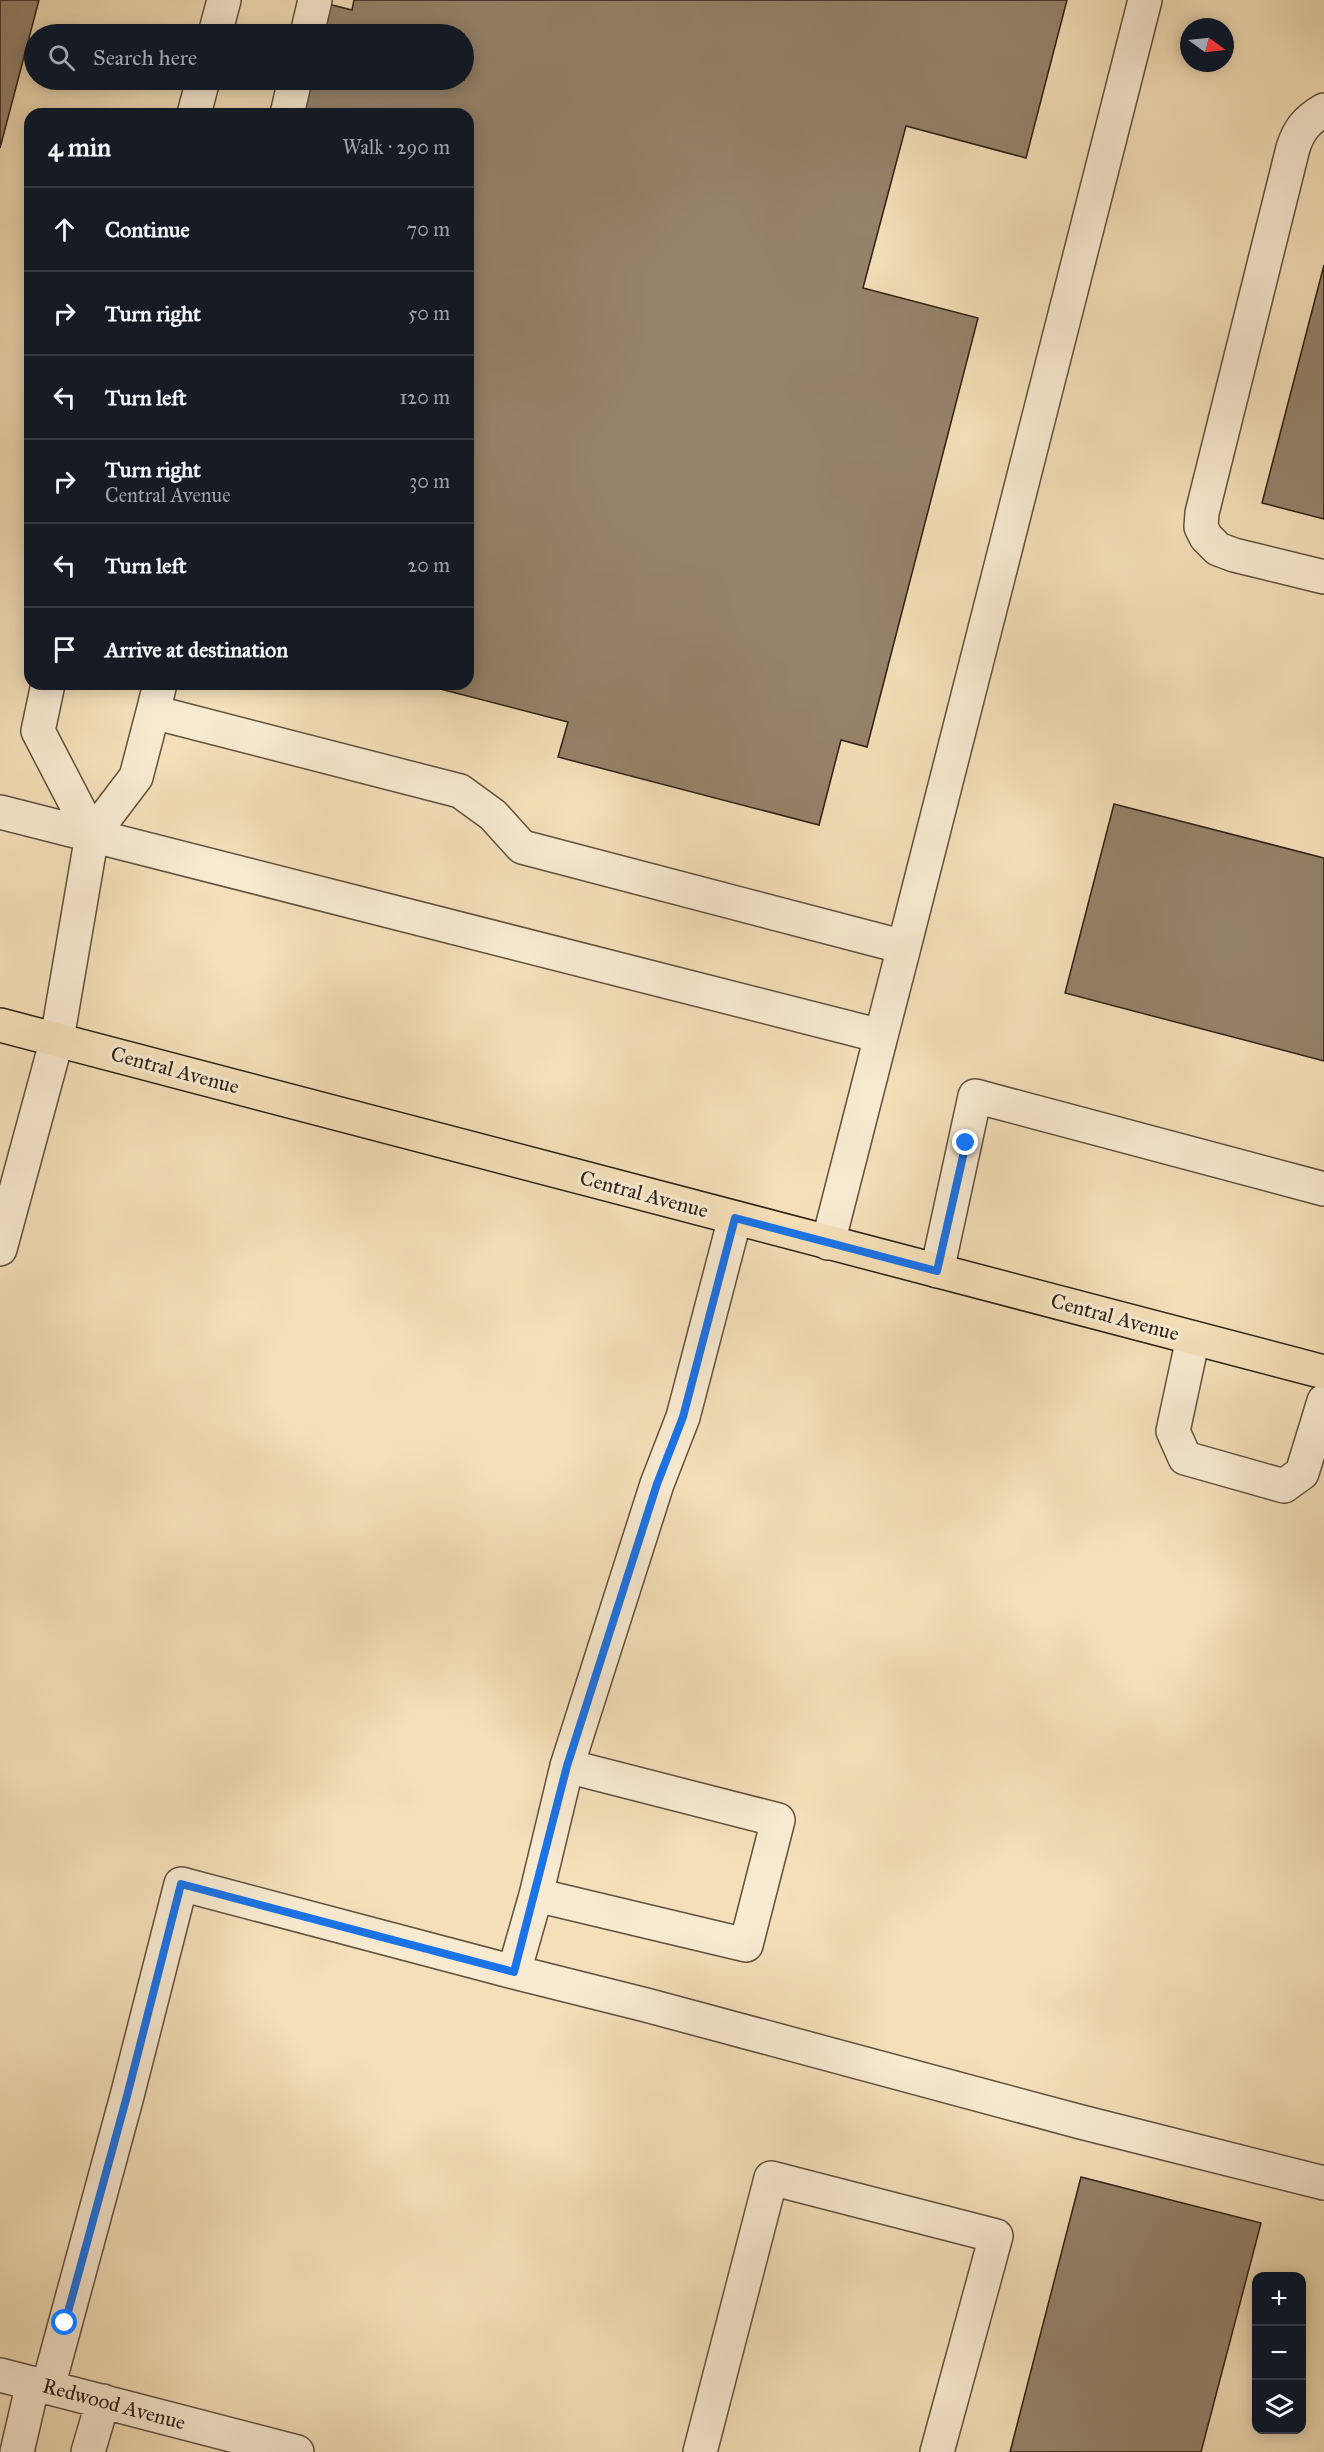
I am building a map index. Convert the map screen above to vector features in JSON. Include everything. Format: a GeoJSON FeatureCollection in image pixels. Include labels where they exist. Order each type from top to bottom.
{"type":"FeatureCollection","features":[{"type":"Feature","properties":{"kind":"main road","name":"Central Avenue"},"geometry":{"type":"LineString","coordinates":[[0,1024],[1324,1372]]}},
{"type":"Feature","properties":{"kind":"street"},"geometry":{"type":"LineString","coordinates":[[218,24],[224,0]]}},
{"type":"Feature","properties":{"kind":"street"},"geometry":{"type":"LineString","coordinates":[[309,24],[315,0]]}},
{"type":"Feature","properties":{"kind":"street"},"geometry":{"type":"LineString","coordinates":[[828,1243],[1144,0]]}},
{"type":"Feature","properties":{"kind":"street"},"geometry":{"type":"LineString","coordinates":[[196,108],[200,90]]}},
{"type":"Feature","properties":{"kind":"street"},"geometry":{"type":"LineString","coordinates":[[288,108],[293,90]]}},
{"type":"Feature","properties":{"kind":"street"},"geometry":{"type":"LineString","coordinates":[[1324,110],[1310,118],[1299,131],[1293,148],[1202,513],[1202,527],[1206,537],[1218,549],[1324,577]]}},
{"type":"Feature","properties":{"kind":"street"},"geometry":{"type":"LineString","coordinates":[[47,690],[38,731],[92,835]]}},
{"type":"Feature","properties":{"kind":"street"},"geometry":{"type":"LineString","coordinates":[[0,1249],[57,1039],[92,835],[136,777],[157,698],[460,791],[493,815],[522,847],[904,947]]}},
{"type":"Feature","properties":{"kind":"street"},"geometry":{"type":"LineString","coordinates":[[0,812],[881,1036]]}},
{"type":"Feature","properties":{"kind":"street"},"geometry":{"type":"LineString","coordinates":[[937,1271],[975,1096],[1324,1190]]}},
{"type":"Feature","properties":{"kind":"street"},"geometry":{"type":"LineString","coordinates":[[514,1972],[536,1895],[567,1766],[657,1484],[683,1417],[735,1218]]}},
{"type":"Feature","properties":{"kind":"street"},"geometry":{"type":"LineString","coordinates":[[1193,1338],[1173,1431],[1185,1458],[1284,1486],[1302,1473],[1324,1401]]}},
{"type":"Feature","properties":{"kind":"street"},"geometry":{"type":"LineString","coordinates":[[536,1895],[746,1945],[778,1820],[567,1766]]}},
{"type":"Feature","properties":{"kind":"street"},"geometry":{"type":"LineString","coordinates":[[17,2452],[41,2385],[124,2108],[181,1884],[646,2005],[1081,2122],[1324,2183]]}},
{"type":"Feature","properties":{"kind":"street"},"geometry":{"type":"LineString","coordinates":[[700,2452],[771,2178],[996,2236],[937,2452]]}},
{"type":"Feature","properties":{"kind":"street","name":"Redwood Avenue"},"geometry":{"type":"LineString","coordinates":[[0,2374],[297,2452]]}},
{"type":"Feature","properties":{"kind":"street"},"geometry":{"type":"LineString","coordinates":[[88,2452],[103,2401]]}},
{"type":"Feature","properties":{"kind":"building"},"geometry":{"type":"Polygon","coordinates":[[[0,0],[39,0],[33,24],[24,24],[24,57],[0,148],[0,0]]]}},
{"type":"Feature","properties":{"kind":"building"},"geometry":{"type":"Polygon","coordinates":[[[354,0],[1067,0],[1026,158],[906,126],[863,288],[978,318],[867,747],[841,740],[819,825],[558,757],[568,722],[444,690],[474,690],[474,108],[301,108],[305,90],[474,90],[474,24],[323,24],[328,4],[352,10],[354,0]]]}},
{"type":"Feature","properties":{"kind":"building"},"geometry":{"type":"Polygon","coordinates":[[[1324,265],[1324,519],[1262,503],[1324,265]]]}},
{"type":"Feature","properties":{"kind":"building"},"geometry":{"type":"Polygon","coordinates":[[[1114,804],[1324,858],[1324,1061],[1065,993],[1114,804]]]}},
{"type":"Feature","properties":{"kind":"building"},"geometry":{"type":"Polygon","coordinates":[[[1081,2177],[1261,2223],[1201,2452],[1010,2452],[1081,2177]]]}},
{"type":"Feature","properties":{"kind":"route"},"geometry":{"type":"LineString","coordinates":[[65,2323],[127,2096],[181,1884],[514,1972],[536,1895],[567,1766],[657,1484],[683,1417],[735,1218],[937,1271],[966,1143]]}}]}
